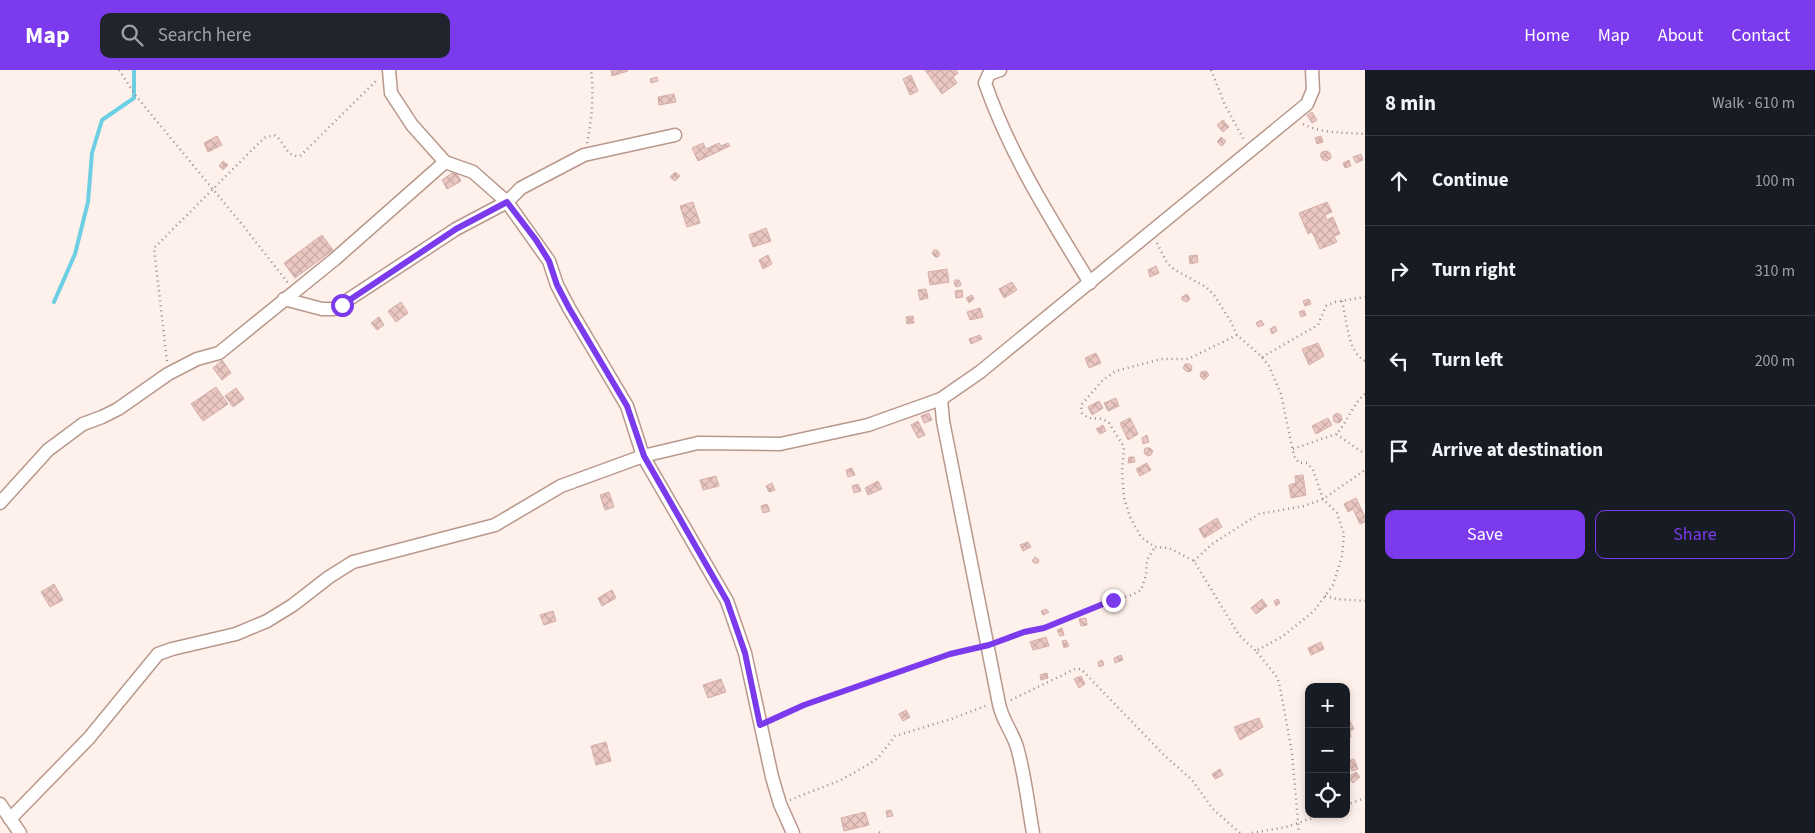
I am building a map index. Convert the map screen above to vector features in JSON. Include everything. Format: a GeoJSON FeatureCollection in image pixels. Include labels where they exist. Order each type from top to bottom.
{"type":"FeatureCollection","features":[{"type":"Feature","properties":{"kind":"street"},"geometry":{"type":"LineString","coordinates":[[1000,70],[990,74],[984,83],[999,119],[1037,196],[1090,283]]}},
{"type":"Feature","properties":{"kind":"street"},"geometry":{"type":"LineString","coordinates":[[10,819],[89,738],[158,654],[236,634],[267,621],[293,605],[329,577],[353,562],[495,526],[561,486],[644,456],[698,443],[780,444],[868,425],[940,399],[980,372],[1290,118],[1311,98],[1313,90],[1312,70]]}},
{"type":"Feature","properties":{"kind":"street"},"geometry":{"type":"LineString","coordinates":[[388,71],[391,93],[412,125],[445,162],[473,172],[507,202],[536,240],[549,261],[557,285],[569,308],[627,406],[644,456],[727,601],[745,653],[760,725],[780,804],[793,833]]}},
{"type":"Feature","properties":{"kind":"street"},"geometry":{"type":"LineString","coordinates":[[289,295],[322,309],[334,309],[456,229],[507,202],[521,188],[584,155],[675,135]]}},
{"type":"Feature","properties":{"kind":"street"},"geometry":{"type":"LineString","coordinates":[[0,503],[48,450],[83,424],[118,409],[168,374],[197,359],[220,353],[335,259],[445,162]]}},
{"type":"Feature","properties":{"kind":"street"},"geometry":{"type":"LineString","coordinates":[[940,399],[963,526],[989,645],[1002,718],[1011,730],[1017,749],[1033,833]]}},
{"type":"Feature","properties":{"kind":"street"},"geometry":{"type":"LineString","coordinates":[[0,804],[20,833]]}},
{"type":"Feature","properties":{"kind":"path"},"geometry":{"type":"LineString","coordinates":[[119,70],[136,96],[246,228],[289,295]]}},
{"type":"Feature","properties":{"kind":"path"},"geometry":{"type":"LineString","coordinates":[[584,155],[590,129],[591,70]]}},
{"type":"Feature","properties":{"kind":"path"},"geometry":{"type":"LineString","coordinates":[[1211,70],[1225,106],[1250,150]]}},
{"type":"Feature","properties":{"kind":"path"},"geometry":{"type":"LineString","coordinates":[[168,374],[153,256],[154,248],[264,138],[274,135],[286,151],[295,156],[300,156],[367,88],[388,71]]}},
{"type":"Feature","properties":{"kind":"path"},"geometry":{"type":"LineString","coordinates":[[1290,118],[1314,130],[1338,134],[1365,134]]}},
{"type":"Feature","properties":{"kind":"path"},"geometry":{"type":"LineString","coordinates":[[1149,232],[1167,263],[1206,287],[1214,295],[1237,335],[1262,357],[1269,366],[1281,394],[1294,456],[1299,463],[1308,463],[1313,470],[1323,499],[1337,513],[1344,534],[1342,556],[1333,585],[1314,611],[1284,636],[1256,651]]}},
{"type":"Feature","properties":{"kind":"path"},"geometry":{"type":"LineString","coordinates":[[1262,357],[1318,325],[1326,306],[1365,297]]}},
{"type":"Feature","properties":{"kind":"path"},"geometry":{"type":"LineString","coordinates":[[1342,301],[1353,348],[1359,358],[1365,361]]}},
{"type":"Feature","properties":{"kind":"path"},"geometry":{"type":"LineString","coordinates":[[1237,335],[1188,359],[1161,359],[1116,371],[1103,380],[1081,405],[1082,413],[1088,418],[1102,419],[1109,423],[1124,447],[1122,472],[1124,498],[1128,511],[1142,537],[1155,547],[1169,548],[1194,561],[1239,635],[1256,651],[1277,678],[1292,753],[1300,822],[1299,833]]}},
{"type":"Feature","properties":{"kind":"path"},"geometry":{"type":"LineString","coordinates":[[1293,449],[1336,434],[1349,418],[1353,406],[1365,394]]}},
{"type":"Feature","properties":{"kind":"path"},"geometry":{"type":"LineString","coordinates":[[1336,434],[1365,454]]}},
{"type":"Feature","properties":{"kind":"path"},"geometry":{"type":"LineString","coordinates":[[1194,561],[1212,544],[1259,514],[1304,506],[1323,499],[1365,470]]}},
{"type":"Feature","properties":{"kind":"path"},"geometry":{"type":"LineString","coordinates":[[760,725],[804,705],[950,654],[989,645],[1024,632],[1044,628],[1113,600],[1132,595],[1141,590],[1148,560],[1155,547]]}},
{"type":"Feature","properties":{"kind":"path"},"geometry":{"type":"LineString","coordinates":[[1325,596],[1337,600],[1365,601]]}},
{"type":"Feature","properties":{"kind":"path"},"geometry":{"type":"LineString","coordinates":[[1350,804],[1365,798]]}},
{"type":"Feature","properties":{"kind":"path"},"geometry":{"type":"LineString","coordinates":[[1252,833],[1312,818]]}},
{"type":"Feature","properties":{"kind":"building"},"geometry":{"type":"Polygon","coordinates":[[[611,70],[627,70],[628,71],[612,76],[611,70]]]}},
{"type":"Feature","properties":{"kind":"building"},"geometry":{"type":"Polygon","coordinates":[[[925,70],[956,70],[958,73],[953,77],[957,83],[942,94],[925,70]]]}},
{"type":"Feature","properties":{"kind":"building"},"geometry":{"type":"Polygon","coordinates":[[[911,75],[918,91],[910,95],[903,79],[911,75]]]}},
{"type":"Feature","properties":{"kind":"building"},"geometry":{"type":"Polygon","coordinates":[[[657,77],[658,81],[651,83],[650,79],[657,77]]]}},
{"type":"Feature","properties":{"kind":"building"},"geometry":{"type":"Polygon","coordinates":[[[674,94],[676,102],[659,105],[658,97],[674,94]]]}},
{"type":"Feature","properties":{"kind":"building"},"geometry":{"type":"Polygon","coordinates":[[[1312,112],[1317,120],[1312,123],[1307,115],[1312,112]]]}},
{"type":"Feature","properties":{"kind":"building"},"geometry":{"type":"Polygon","coordinates":[[[1223,120],[1229,127],[1223,132],[1217,125],[1223,120]]]}},
{"type":"Feature","properties":{"kind":"building"},"geometry":{"type":"Polygon","coordinates":[[[217,136],[222,145],[208,152],[204,143],[217,136]]]}},
{"type":"Feature","properties":{"kind":"building"},"geometry":{"type":"Polygon","coordinates":[[[1321,136],[1323,142],[1317,144],[1315,138],[1321,136]]]}},
{"type":"Feature","properties":{"kind":"building"},"geometry":{"type":"Polygon","coordinates":[[[1221,137],[1226,141],[1222,146],[1217,142],[1221,137]]]}},
{"type":"Feature","properties":{"kind":"building"},"geometry":{"type":"Polygon","coordinates":[[[703,143],[706,149],[719,143],[721,146],[728,143],[730,146],[698,161],[692,148],[703,143]]]}},
{"type":"Feature","properties":{"kind":"building"},"geometry":{"type":"Polygon","coordinates":[[[1327,151],[1330,153],[1331,158],[1327,161],[1323,160],[1320,155],[1322,152],[1327,151]]]}},
{"type":"Feature","properties":{"kind":"building"},"geometry":{"type":"Polygon","coordinates":[[[1361,154],[1363,160],[1356,163],[1353,157],[1361,154]]]}},
{"type":"Feature","properties":{"kind":"building"},"geometry":{"type":"Polygon","coordinates":[[[1349,160],[1351,166],[1345,168],[1343,163],[1349,160]]]}},
{"type":"Feature","properties":{"kind":"building"},"geometry":{"type":"Polygon","coordinates":[[[223,161],[228,165],[223,170],[219,166],[223,161]]]}},
{"type":"Feature","properties":{"kind":"building"},"geometry":{"type":"Polygon","coordinates":[[[455,171],[461,181],[447,189],[442,180],[455,171]]]}},
{"type":"Feature","properties":{"kind":"building"},"geometry":{"type":"Polygon","coordinates":[[[675,172],[680,176],[675,181],[670,177],[675,172]]]}},
{"type":"Feature","properties":{"kind":"building"},"geometry":{"type":"Polygon","coordinates":[[[693,202],[700,223],[687,227],[680,206],[693,202]]]}},
{"type":"Feature","properties":{"kind":"building"},"geometry":{"type":"Polygon","coordinates":[[[1327,202],[1332,212],[1325,215],[1327,220],[1333,217],[1340,234],[1334,236],[1337,242],[1320,249],[1312,232],[1308,234],[1299,213],[1327,202]]]}},
{"type":"Feature","properties":{"kind":"building"},"geometry":{"type":"Polygon","coordinates":[[[766,228],[771,241],[753,247],[749,235],[766,228]]]}},
{"type":"Feature","properties":{"kind":"building"},"geometry":{"type":"Polygon","coordinates":[[[322,235],[333,250],[295,278],[284,263],[322,235]]]}},
{"type":"Feature","properties":{"kind":"building"},"geometry":{"type":"Polygon","coordinates":[[[934,250],[937,250],[940,254],[938,257],[935,257],[932,253],[934,250]]]}},
{"type":"Feature","properties":{"kind":"building"},"geometry":{"type":"Polygon","coordinates":[[[768,255],[772,264],[763,269],[759,260],[768,255]]]}},
{"type":"Feature","properties":{"kind":"building"},"geometry":{"type":"Polygon","coordinates":[[[1197,255],[1198,262],[1190,264],[1189,256],[1197,255]]]}},
{"type":"Feature","properties":{"kind":"building"},"geometry":{"type":"Polygon","coordinates":[[[1156,266],[1159,273],[1150,277],[1148,270],[1156,266]]]}},
{"type":"Feature","properties":{"kind":"building"},"geometry":{"type":"Polygon","coordinates":[[[947,269],[949,282],[930,285],[928,272],[947,269]]]}},
{"type":"Feature","properties":{"kind":"building"},"geometry":{"type":"Polygon","coordinates":[[[955,280],[959,280],[960,286],[956,287],[955,280]]]}},
{"type":"Feature","properties":{"kind":"building"},"geometry":{"type":"Polygon","coordinates":[[[1012,282],[1017,290],[1004,298],[999,289],[1012,282]]]}},
{"type":"Feature","properties":{"kind":"building"},"geometry":{"type":"Polygon","coordinates":[[[926,289],[928,298],[920,300],[918,290],[926,289]]]}},
{"type":"Feature","properties":{"kind":"building"},"geometry":{"type":"Polygon","coordinates":[[[962,290],[963,297],[956,298],[955,291],[962,290]]]}},
{"type":"Feature","properties":{"kind":"building"},"geometry":{"type":"Polygon","coordinates":[[[1187,294],[1190,299],[1187,302],[1182,300],[1182,297],[1187,294]]]}},
{"type":"Feature","properties":{"kind":"building"},"geometry":{"type":"Polygon","coordinates":[[[972,295],[974,299],[969,303],[966,298],[972,295]]]}},
{"type":"Feature","properties":{"kind":"building"},"geometry":{"type":"Polygon","coordinates":[[[1309,299],[1311,304],[1305,306],[1303,301],[1309,299]]]}},
{"type":"Feature","properties":{"kind":"building"},"geometry":{"type":"Polygon","coordinates":[[[401,302],[408,313],[396,322],[388,311],[401,302]]]}},
{"type":"Feature","properties":{"kind":"building"},"geometry":{"type":"Polygon","coordinates":[[[980,308],[983,317],[970,320],[967,312],[980,308]]]}},
{"type":"Feature","properties":{"kind":"building"},"geometry":{"type":"Polygon","coordinates":[[[1304,310],[1306,315],[1301,317],[1299,312],[1304,310]]]}},
{"type":"Feature","properties":{"kind":"building"},"geometry":{"type":"Polygon","coordinates":[[[913,316],[914,323],[907,324],[906,317],[913,316]]]}},
{"type":"Feature","properties":{"kind":"building"},"geometry":{"type":"Polygon","coordinates":[[[379,317],[384,325],[377,330],[371,323],[379,317]]]}},
{"type":"Feature","properties":{"kind":"building"},"geometry":{"type":"Polygon","coordinates":[[[1261,320],[1264,325],[1258,327],[1256,323],[1261,320]]]}},
{"type":"Feature","properties":{"kind":"building"},"geometry":{"type":"Polygon","coordinates":[[[1275,326],[1277,331],[1272,334],[1270,329],[1275,326]]]}},
{"type":"Feature","properties":{"kind":"building"},"geometry":{"type":"Polygon","coordinates":[[[980,335],[982,339],[971,344],[969,339],[980,335]]]}},
{"type":"Feature","properties":{"kind":"building"},"geometry":{"type":"Polygon","coordinates":[[[1318,343],[1324,356],[1309,365],[1302,349],[1318,343]]]}},
{"type":"Feature","properties":{"kind":"building"},"geometry":{"type":"Polygon","coordinates":[[[1096,353],[1101,363],[1089,368],[1085,358],[1096,353]]]}},
{"type":"Feature","properties":{"kind":"building"},"geometry":{"type":"Polygon","coordinates":[[[222,360],[231,373],[222,380],[213,368],[222,360]]]}},
{"type":"Feature","properties":{"kind":"building"},"geometry":{"type":"Polygon","coordinates":[[[1185,364],[1190,364],[1192,367],[1191,371],[1187,372],[1183,368],[1185,364]]]}},
{"type":"Feature","properties":{"kind":"building"},"geometry":{"type":"Polygon","coordinates":[[[1206,371],[1209,375],[1204,380],[1200,376],[1201,372],[1206,371]]]}},
{"type":"Feature","properties":{"kind":"building"},"geometry":{"type":"Polygon","coordinates":[[[216,387],[228,404],[203,421],[191,404],[216,387]]]}},
{"type":"Feature","properties":{"kind":"building"},"geometry":{"type":"Polygon","coordinates":[[[236,388],[244,399],[233,407],[225,396],[236,388]]]}},
{"type":"Feature","properties":{"kind":"building"},"geometry":{"type":"Polygon","coordinates":[[[1116,398],[1119,406],[1108,411],[1104,403],[1116,398]]]}},
{"type":"Feature","properties":{"kind":"building"},"geometry":{"type":"Polygon","coordinates":[[[1099,401],[1103,408],[1092,415],[1088,407],[1099,401]]]}},
{"type":"Feature","properties":{"kind":"building"},"geometry":{"type":"Polygon","coordinates":[[[929,413],[932,420],[924,423],[921,416],[929,413]]]}},
{"type":"Feature","properties":{"kind":"building"},"geometry":{"type":"Polygon","coordinates":[[[1337,413],[1341,415],[1342,420],[1339,423],[1334,422],[1333,416],[1337,413]]]}},
{"type":"Feature","properties":{"kind":"building"},"geometry":{"type":"Polygon","coordinates":[[[1130,418],[1138,434],[1128,440],[1120,423],[1130,418]]]}},
{"type":"Feature","properties":{"kind":"building"},"geometry":{"type":"Polygon","coordinates":[[[1328,418],[1332,425],[1316,434],[1312,426],[1328,418]]]}},
{"type":"Feature","properties":{"kind":"building"},"geometry":{"type":"Polygon","coordinates":[[[918,421],[925,435],[918,438],[911,425],[918,421]]]}},
{"type":"Feature","properties":{"kind":"building"},"geometry":{"type":"Polygon","coordinates":[[[1103,425],[1106,431],[1100,434],[1096,429],[1103,425]]]}},
{"type":"Feature","properties":{"kind":"building"},"geometry":{"type":"Polygon","coordinates":[[[1147,435],[1149,442],[1143,444],[1142,438],[1147,435]]]}},
{"type":"Feature","properties":{"kind":"building"},"geometry":{"type":"Polygon","coordinates":[[[1145,448],[1150,448],[1153,451],[1151,455],[1148,456],[1144,453],[1145,448]]]}},
{"type":"Feature","properties":{"kind":"building"},"geometry":{"type":"Polygon","coordinates":[[[1129,457],[1134,457],[1135,462],[1128,463],[1129,457]]]}},
{"type":"Feature","properties":{"kind":"building"},"geometry":{"type":"Polygon","coordinates":[[[1147,463],[1151,470],[1140,476],[1136,469],[1147,463]]]}},
{"type":"Feature","properties":{"kind":"building"},"geometry":{"type":"Polygon","coordinates":[[[852,468],[855,475],[848,477],[846,470],[852,468]]]}},
{"type":"Feature","properties":{"kind":"building"},"geometry":{"type":"Polygon","coordinates":[[[1303,475],[1306,495],[1291,498],[1289,485],[1296,483],[1295,476],[1303,475]]]}},
{"type":"Feature","properties":{"kind":"building"},"geometry":{"type":"Polygon","coordinates":[[[716,476],[719,486],[703,490],[700,480],[716,476]]]}},
{"type":"Feature","properties":{"kind":"building"},"geometry":{"type":"Polygon","coordinates":[[[878,481],[882,489],[868,495],[865,488],[878,481]]]}},
{"type":"Feature","properties":{"kind":"building"},"geometry":{"type":"Polygon","coordinates":[[[772,483],[775,490],[769,492],[766,486],[772,483]]]}},
{"type":"Feature","properties":{"kind":"building"},"geometry":{"type":"Polygon","coordinates":[[[858,484],[861,491],[854,493],[852,486],[858,484]]]}},
{"type":"Feature","properties":{"kind":"building"},"geometry":{"type":"Polygon","coordinates":[[[609,492],[614,507],[605,510],[600,495],[609,492]]]}},
{"type":"Feature","properties":{"kind":"building"},"geometry":{"type":"Polygon","coordinates":[[[1356,498],[1365,517],[1365,522],[1360,524],[1353,509],[1348,512],[1344,504],[1356,498]]]}},
{"type":"Feature","properties":{"kind":"building"},"geometry":{"type":"Polygon","coordinates":[[[767,504],[770,511],[763,513],[761,506],[767,504]]]}},
{"type":"Feature","properties":{"kind":"building"},"geometry":{"type":"Polygon","coordinates":[[[1217,518],[1222,527],[1204,538],[1199,529],[1217,518]]]}},
{"type":"Feature","properties":{"kind":"building"},"geometry":{"type":"Polygon","coordinates":[[[1028,542],[1031,547],[1023,551],[1020,545],[1028,542]]]}},
{"type":"Feature","properties":{"kind":"building"},"geometry":{"type":"Polygon","coordinates":[[[1035,557],[1039,560],[1038,563],[1032,561],[1035,557]]]}},
{"type":"Feature","properties":{"kind":"building"},"geometry":{"type":"Polygon","coordinates":[[[54,584],[63,600],[50,607],[41,592],[54,584]]]}},
{"type":"Feature","properties":{"kind":"building"},"geometry":{"type":"Polygon","coordinates":[[[612,590],[616,598],[602,606],[598,598],[612,590]]]}},
{"type":"Feature","properties":{"kind":"building"},"geometry":{"type":"Polygon","coordinates":[[[1262,599],[1267,606],[1256,614],[1251,608],[1262,599]]]}},
{"type":"Feature","properties":{"kind":"building"},"geometry":{"type":"Polygon","coordinates":[[[1278,599],[1280,603],[1276,606],[1274,601],[1278,599]]]}},
{"type":"Feature","properties":{"kind":"building"},"geometry":{"type":"Polygon","coordinates":[[[1046,609],[1049,612],[1043,615],[1041,611],[1046,609]]]}},
{"type":"Feature","properties":{"kind":"building"},"geometry":{"type":"Polygon","coordinates":[[[553,611],[556,621],[544,625],[540,615],[553,611]]]}},
{"type":"Feature","properties":{"kind":"building"},"geometry":{"type":"Polygon","coordinates":[[[1086,618],[1087,625],[1081,626],[1079,619],[1086,618]]]}},
{"type":"Feature","properties":{"kind":"building"},"geometry":{"type":"Polygon","coordinates":[[[1062,628],[1064,635],[1060,636],[1057,630],[1062,628]]]}},
{"type":"Feature","properties":{"kind":"building"},"geometry":{"type":"Polygon","coordinates":[[[1046,637],[1049,646],[1033,650],[1030,642],[1046,637]]]}},
{"type":"Feature","properties":{"kind":"building"},"geometry":{"type":"Polygon","coordinates":[[[1066,640],[1069,646],[1064,648],[1062,641],[1066,640]]]}},
{"type":"Feature","properties":{"kind":"building"},"geometry":{"type":"Polygon","coordinates":[[[1321,642],[1324,649],[1311,655],[1308,648],[1321,642]]]}},
{"type":"Feature","properties":{"kind":"building"},"geometry":{"type":"Polygon","coordinates":[[[1121,655],[1123,660],[1115,663],[1114,658],[1121,655]]]}},
{"type":"Feature","properties":{"kind":"building"},"geometry":{"type":"Polygon","coordinates":[[[1102,660],[1104,665],[1099,667],[1098,662],[1102,660]]]}},
{"type":"Feature","properties":{"kind":"building"},"geometry":{"type":"Polygon","coordinates":[[[1047,673],[1048,678],[1041,680],[1040,675],[1047,673]]]}},
{"type":"Feature","properties":{"kind":"building"},"geometry":{"type":"Polygon","coordinates":[[[1081,676],[1085,684],[1079,688],[1074,679],[1081,676]]]}},
{"type":"Feature","properties":{"kind":"building"},"geometry":{"type":"Polygon","coordinates":[[[721,679],[726,692],[708,698],[703,685],[721,679]]]}},
{"type":"Feature","properties":{"kind":"building"},"geometry":{"type":"Polygon","coordinates":[[[906,710],[910,717],[903,721],[899,714],[906,710]]]}},
{"type":"Feature","properties":{"kind":"building"},"geometry":{"type":"Polygon","coordinates":[[[1259,718],[1263,727],[1240,740],[1234,727],[1259,718]]]}},
{"type":"Feature","properties":{"kind":"building"},"geometry":{"type":"Polygon","coordinates":[[[1350,722],[1354,729],[1350,731],[1350,722]]]}},
{"type":"Feature","properties":{"kind":"building"},"geometry":{"type":"Polygon","coordinates":[[[606,742],[611,761],[596,765],[591,746],[606,742]]]}},
{"type":"Feature","properties":{"kind":"building"},"geometry":{"type":"Polygon","coordinates":[[[1354,759],[1358,769],[1352,771],[1350,760],[1354,759]]]}},
{"type":"Feature","properties":{"kind":"building"},"geometry":{"type":"Polygon","coordinates":[[[1220,769],[1223,775],[1215,779],[1212,774],[1220,769]]]}},
{"type":"Feature","properties":{"kind":"building"},"geometry":{"type":"Polygon","coordinates":[[[1356,772],[1360,777],[1353,783],[1350,776],[1356,772]]]}},
{"type":"Feature","properties":{"kind":"building"},"geometry":{"type":"Polygon","coordinates":[[[891,810],[893,816],[887,817],[886,811],[891,810]]]}},
{"type":"Feature","properties":{"kind":"building"},"geometry":{"type":"Polygon","coordinates":[[[865,812],[869,825],[844,831],[841,818],[865,812]]]}},
{"type":"Feature","properties":{"kind":"waterway"},"geometry":{"type":"LineString","coordinates":[[54,302],[75,254],[88,202],[92,153],[102,120],[134,98],[134,70]]}},
{"type":"Feature","properties":{"kind":"route"},"geometry":{"type":"LineString","coordinates":[[342,305],[478,215],[507,202],[536,240],[549,261],[557,285],[569,308],[627,406],[644,456],[713,573],[727,601],[745,653],[760,725],[804,705],[838,695],[950,654],[989,645],[1024,632],[1044,628],[1113,600]]}}]}
